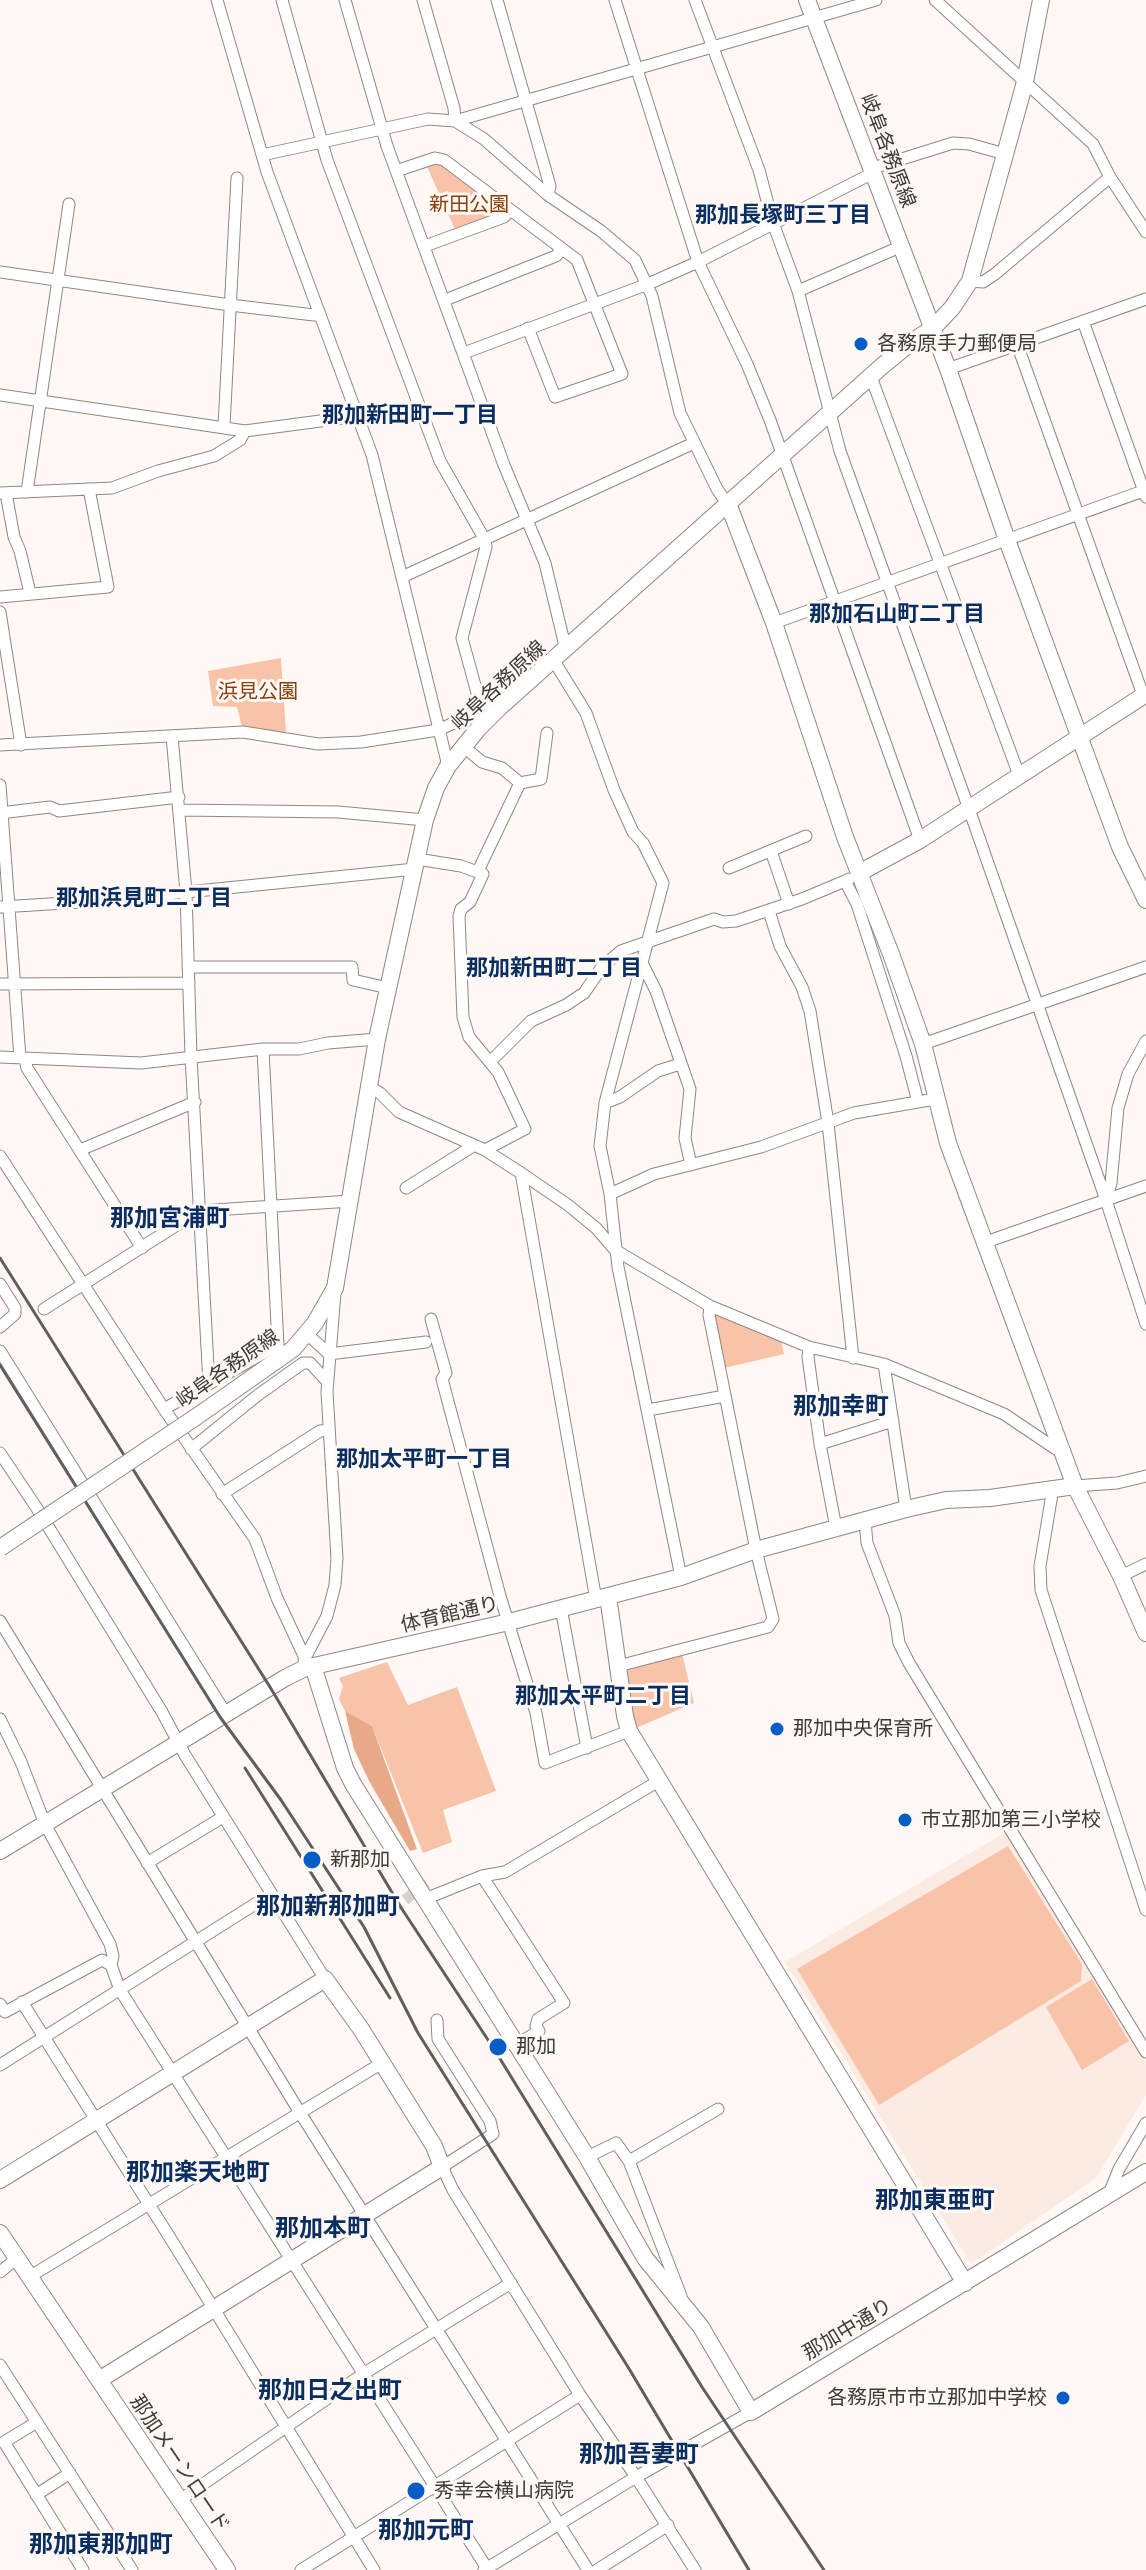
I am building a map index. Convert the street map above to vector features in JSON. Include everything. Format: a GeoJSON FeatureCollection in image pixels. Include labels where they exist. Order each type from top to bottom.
{"type":"FeatureCollection","features":[{"type":"Feature","properties":{"kind":"street"},"geometry":{"type":"LineString","coordinates":[[217,0],[262,155],[372,455],[448,766]]}},
{"type":"Feature","properties":{"kind":"street"},"geometry":{"type":"LineString","coordinates":[[282,0],[327,160],[440,461],[485,540],[462,638],[482,711]]}},
{"type":"Feature","properties":{"kind":"street"},"geometry":{"type":"LineString","coordinates":[[345,0],[396,171],[504,465],[545,563],[560,656],[633,832],[643,843],[663,883],[605,1103],[600,1146],[610,1194],[615,1250],[681,1577],[756,1550],[946,1500],[1117,1483],[1146,1476]]}},
{"type":"Feature","properties":{"kind":"street"},"geometry":{"type":"LineString","coordinates":[[423,0],[455,121]]}},
{"type":"Feature","properties":{"kind":"street"},"geometry":{"type":"LineString","coordinates":[[497,0],[550,186],[548,195]]}},
{"type":"Feature","properties":{"kind":"street"},"geometry":{"type":"LineString","coordinates":[[615,0],[698,262],[770,420],[920,840]]}},
{"type":"Feature","properties":{"kind":"street"},"geometry":{"type":"LineString","coordinates":[[695,0],[759,170],[773,223],[798,291],[829,416],[1106,1200],[1146,1324]]}},
{"type":"Feature","properties":{"kind":"street","name":"岐阜各務原線"},"geometry":{"type":"LineString","coordinates":[[0,1548],[275,1363],[307,1334],[335,1288],[367,1086],[425,820],[436,788],[463,746],[500,707],[781,457],[910,343],[933,328],[807,0]]}},
{"type":"Feature","properties":{"kind":"street"},"geometry":{"type":"LineString","coordinates":[[262,155],[428,119],[455,121],[876,0]]}},
{"type":"Feature","properties":{"kind":"street"},"geometry":{"type":"LineString","coordinates":[[935,0],[1093,144],[1110,177],[1146,232]]}},
{"type":"Feature","properties":{"kind":"street"},"geometry":{"type":"LineString","coordinates":[[1041,0],[1025,82],[970,281],[952,308],[933,328],[1120,847],[1146,900]]}},
{"type":"Feature","properties":{"kind":"street"},"geometry":{"type":"LineString","coordinates":[[455,121],[484,139],[548,195],[601,231],[635,260],[648,284],[680,413],[717,489],[729,506],[774,623],[852,877],[923,1044],[927,1101]]}},
{"type":"Feature","properties":{"kind":"street"},"geometry":{"type":"LineString","coordinates":[[464,353],[698,262],[874,170],[953,143],[1005,154]]}},
{"type":"Feature","properties":{"kind":"street"},"geometry":{"type":"LineString","coordinates":[[396,171],[435,158],[444,160],[577,260],[622,374],[555,397],[528,328]]}},
{"type":"Feature","properties":{"kind":"street"},"geometry":{"type":"LineString","coordinates":[[970,281],[983,282],[995,274],[1110,177]]}},
{"type":"Feature","properties":{"kind":"street"},"geometry":{"type":"LineString","coordinates":[[224,426],[237,178]]}},
{"type":"Feature","properties":{"kind":"street"},"geometry":{"type":"LineString","coordinates":[[27,492],[69,204]]}},
{"type":"Feature","properties":{"kind":"street"},"geometry":{"type":"LineString","coordinates":[[425,246],[504,217],[510,210]]}},
{"type":"Feature","properties":{"kind":"street"},"geometry":{"type":"LineString","coordinates":[[798,291],[902,246]]}},
{"type":"Feature","properties":{"kind":"street"},"geometry":{"type":"LineString","coordinates":[[445,300],[556,256],[562,249]]}},
{"type":"Feature","properties":{"kind":"street"},"geometry":{"type":"LineString","coordinates":[[0,272],[230,305],[320,314]]}},
{"type":"Feature","properties":{"kind":"street"},"geometry":{"type":"LineString","coordinates":[[948,369],[1146,299]]}},
{"type":"Feature","properties":{"kind":"street"},"geometry":{"type":"LineString","coordinates":[[774,623],[1145,493],[1083,321]]}},
{"type":"Feature","properties":{"kind":"street"},"geometry":{"type":"LineString","coordinates":[[490,1062],[531,1021],[584,993],[610,958],[648,940],[714,919],[736,921],[769,911],[852,877],[920,840],[1145,695],[1017,344]]}},
{"type":"Feature","properties":{"kind":"street"},"geometry":{"type":"LineString","coordinates":[[871,377],[1019,775]]}},
{"type":"Feature","properties":{"kind":"street"},"geometry":{"type":"LineString","coordinates":[[0,395],[245,431],[358,416]]}},
{"type":"Feature","properties":{"kind":"street"},"geometry":{"type":"LineString","coordinates":[[30,593],[3,493],[112,488],[158,471],[214,456],[240,440],[245,431]]}},
{"type":"Feature","properties":{"kind":"street"},"geometry":{"type":"LineString","coordinates":[[402,577],[694,443]]}},
{"type":"Feature","properties":{"kind":"street"},"geometry":{"type":"LineString","coordinates":[[0,597],[108,587],[89,489]]}},
{"type":"Feature","properties":{"kind":"street"},"geometry":{"type":"LineString","coordinates":[[0,612],[21,745]]}},
{"type":"Feature","properties":{"kind":"street"},"geometry":{"type":"LineString","coordinates":[[0,745],[243,732],[318,744],[361,742],[438,730],[482,711],[500,707]]}},
{"type":"Feature","properties":{"kind":"street"},"geometry":{"type":"LineString","coordinates":[[520,783],[541,779],[547,733]]}},
{"type":"Feature","properties":{"kind":"street"},"geometry":{"type":"LineString","coordinates":[[172,736],[186,892],[191,1057],[209,1384]]}},
{"type":"Feature","properties":{"kind":"street"},"geometry":{"type":"LineString","coordinates":[[463,746],[482,762],[502,768],[520,783]]}},
{"type":"Feature","properties":{"kind":"street"},"geometry":{"type":"LineString","coordinates":[[478,871],[520,783]]}},
{"type":"Feature","properties":{"kind":"street"},"geometry":{"type":"LineString","coordinates":[[0,785],[5,907],[23,1058],[142,1248]]}},
{"type":"Feature","properties":{"kind":"street"},"geometry":{"type":"LineString","coordinates":[[1,813],[50,807],[59,811],[180,804],[425,820]]}},
{"type":"Feature","properties":{"kind":"street"},"geometry":{"type":"LineString","coordinates":[[729,868],[806,836]]}},
{"type":"Feature","properties":{"kind":"street"},"geometry":{"type":"LineString","coordinates":[[771,851],[789,904]]}},
{"type":"Feature","properties":{"kind":"street"},"geometry":{"type":"LineString","coordinates":[[5,907],[186,892],[416,864],[461,866],[483,874],[470,902],[461,909],[459,916],[463,1017],[469,1037],[505,1085],[525,1129],[479,1148],[406,1188]]}},
{"type":"Feature","properties":{"kind":"street"},"geometry":{"type":"LineString","coordinates":[[852,877],[857,904],[906,1056],[948,1143],[1075,1486],[1146,1633]]}},
{"type":"Feature","properties":{"kind":"street"},"geometry":{"type":"LineString","coordinates":[[769,911],[780,946],[802,987],[810,1011],[828,1123],[853,1358]]}},
{"type":"Feature","properties":{"kind":"street"},"geometry":{"type":"LineString","coordinates":[[643,964],[656,991],[690,1089],[685,1138],[691,1165]]}},
{"type":"Feature","properties":{"kind":"street"},"geometry":{"type":"LineString","coordinates":[[188,967],[352,967],[353,980],[388,988]]}},
{"type":"Feature","properties":{"kind":"street"},"geometry":{"type":"LineString","coordinates":[[923,1044],[1146,967]]}},
{"type":"Feature","properties":{"kind":"street"},"geometry":{"type":"LineString","coordinates":[[0,984],[189,983]]}},
{"type":"Feature","properties":{"kind":"street"},"geometry":{"type":"LineString","coordinates":[[0,1057],[141,1063],[377,1039]]}},
{"type":"Feature","properties":{"kind":"street"},"geometry":{"type":"LineString","coordinates":[[1106,1200],[1111,1183],[1118,1108],[1128,1074],[1146,1041]]}},
{"type":"Feature","properties":{"kind":"street"},"geometry":{"type":"LineString","coordinates":[[164,1409],[278,1345],[263,1049]]}},
{"type":"Feature","properties":{"kind":"street"},"geometry":{"type":"LineString","coordinates":[[605,1103],[620,1097],[658,1071],[680,1064]]}},
{"type":"Feature","properties":{"kind":"street"},"geometry":{"type":"LineString","coordinates":[[367,1086],[380,1093],[399,1112],[479,1148],[521,1173],[568,1205],[596,1228],[615,1250],[710,1306],[809,1347],[884,1364],[1004,1414],[1056,1449],[1062,1449]]}},
{"type":"Feature","properties":{"kind":"street"},"geometry":{"type":"LineString","coordinates":[[610,1194],[654,1174],[761,1147],[854,1113],[927,1101]]}},
{"type":"Feature","properties":{"kind":"street"},"geometry":{"type":"LineString","coordinates":[[80,1150],[195,1102]]}},
{"type":"Feature","properties":{"kind":"street"},"geometry":{"type":"LineString","coordinates":[[0,1156],[164,1409],[255,1539],[307,1664],[345,1768],[587,2157],[645,2258],[683,2301],[701,2327],[751,2412],[636,2477],[486,2569],[120,1990],[111,1965],[113,1956],[110,1944],[45,1824],[0,1719]]}},
{"type":"Feature","properties":{"kind":"street"},"geometry":{"type":"LineString","coordinates":[[521,1173],[629,1731],[657,1782],[965,2283]]}},
{"type":"Feature","properties":{"kind":"street"},"geometry":{"type":"LineString","coordinates":[[986,1242],[1146,1186]]}},
{"type":"Feature","properties":{"kind":"street"},"geometry":{"type":"LineString","coordinates":[[44,1309],[199,1211],[351,1201]]}},
{"type":"Feature","properties":{"kind":"street"},"geometry":{"type":"LineString","coordinates":[[0,1284],[15,1308],[15,1314],[0,1327]]}},
{"type":"Feature","properties":{"kind":"street"},"geometry":{"type":"LineString","coordinates":[[307,1664],[327,1616],[335,1585],[337,1558],[327,1381],[335,1288]]}},
{"type":"Feature","properties":{"kind":"street"},"geometry":{"type":"LineString","coordinates":[[618,1666],[768,1627],[773,1619],[725,1396],[709,1315],[710,1306]]}},
{"type":"Feature","properties":{"kind":"street"},"geometry":{"type":"LineString","coordinates":[[431,1319],[446,1373],[442,1379],[500,1596],[536,1713],[545,1763],[629,1731]]}},
{"type":"Feature","properties":{"kind":"street"},"geometry":{"type":"LineString","coordinates":[[307,1334],[329,1354],[426,1342]]}},
{"type":"Feature","properties":{"kind":"street"},"geometry":{"type":"LineString","coordinates":[[809,1347],[820,1444],[836,1528]]}},
{"type":"Feature","properties":{"kind":"street"},"geometry":{"type":"LineString","coordinates":[[0,1351],[226,1714]]}},
{"type":"Feature","properties":{"kind":"street"},"geometry":{"type":"LineString","coordinates":[[191,1449],[303,1363],[310,1363],[327,1381]]}},
{"type":"Feature","properties":{"kind":"street"},"geometry":{"type":"LineString","coordinates":[[884,1364],[906,1509]]}},
{"type":"Feature","properties":{"kind":"street"},"geometry":{"type":"LineString","coordinates":[[648,1410],[725,1396]]}},
{"type":"Feature","properties":{"kind":"street"},"geometry":{"type":"LineString","coordinates":[[820,1444],[893,1421]]}},
{"type":"Feature","properties":{"kind":"street"},"geometry":{"type":"LineString","coordinates":[[222,1494],[320,1431],[329,1430]]}},
{"type":"Feature","properties":{"kind":"street"},"geometry":{"type":"LineString","coordinates":[[0,1453],[38,1510],[271,1894],[434,2146],[442,2167],[580,2395],[695,2570]]}},
{"type":"Feature","properties":{"kind":"street"},"geometry":{"type":"LineString","coordinates":[[1053,1488],[1040,1566],[1041,1590],[1146,1910]]}},
{"type":"Feature","properties":{"kind":"street"},"geometry":{"type":"LineString","coordinates":[[865,1521],[867,1543],[895,1616],[899,1643],[909,1663],[1146,2052]]}},
{"type":"Feature","properties":{"kind":"street"},"geometry":{"type":"LineString","coordinates":[[1121,1576],[1146,1564]]}},
{"type":"Feature","properties":{"kind":"street","name":"体育館通り"},"geometry":{"type":"LineString","coordinates":[[0,1851],[307,1664],[509,1622],[681,1577]]}},
{"type":"Feature","properties":{"kind":"street"},"geometry":{"type":"LineString","coordinates":[[561,1608],[587,1748]]}},
{"type":"Feature","properties":{"kind":"street"},"geometry":{"type":"LineString","coordinates":[[0,1621],[299,2111],[588,2570]]}},
{"type":"Feature","properties":{"kind":"street"},"geometry":{"type":"LineString","coordinates":[[425,1899],[482,1876],[505,1872],[657,1782]]}},
{"type":"Feature","properties":{"kind":"street"},"geometry":{"type":"LineString","coordinates":[[147,1863],[223,1817]]}},
{"type":"Feature","properties":{"kind":"street"},"geometry":{"type":"LineString","coordinates":[[482,1876],[564,2003],[538,2019],[536,2026],[539,2031],[516,2045]]}},
{"type":"Feature","properties":{"kind":"street"},"geometry":{"type":"LineString","coordinates":[[0,2065],[271,1894]]}},
{"type":"Feature","properties":{"kind":"street"},"geometry":{"type":"LineString","coordinates":[[0,2004],[5,2012],[102,1960],[111,1965]]}},
{"type":"Feature","properties":{"kind":"street"},"geometry":{"type":"LineString","coordinates":[[0,2180],[325,1979]]}},
{"type":"Feature","properties":{"kind":"street"},"geometry":{"type":"LineString","coordinates":[[22,2002],[374,2570]]}},
{"type":"Feature","properties":{"kind":"street"},"geometry":{"type":"LineString","coordinates":[[99,2380],[493,2134],[490,2121],[438,2039],[437,2020]]}},
{"type":"Feature","properties":{"kind":"street"},"geometry":{"type":"LineString","coordinates":[[29,2277],[382,2063]]}},
{"type":"Feature","properties":{"kind":"street"},"geometry":{"type":"LineString","coordinates":[[629,2161],[718,2109]]}},
{"type":"Feature","properties":{"kind":"street"},"geometry":{"type":"LineString","coordinates":[[1109,2195],[1119,2169],[1146,2123]]}},
{"type":"Feature","properties":{"kind":"street"},"geometry":{"type":"LineString","coordinates":[[587,2157],[616,2143],[629,2161],[683,2301]]}},
{"type":"Feature","properties":{"kind":"street","name":"那加中通り"},"geometry":{"type":"LineString","coordinates":[[751,2412],[1146,2172]]}},
{"type":"Feature","properties":{"kind":"street","name":"那加メーンロード"},"geometry":{"type":"LineString","coordinates":[[0,2233],[227,2570]]}},
{"type":"Feature","properties":{"kind":"street"},"geometry":{"type":"LineString","coordinates":[[0,2272],[16,2259]]}},
{"type":"Feature","properties":{"kind":"street"},"geometry":{"type":"LineString","coordinates":[[180,2500],[363,2374],[511,2283]]}},
{"type":"Feature","properties":{"kind":"street"},"geometry":{"type":"LineString","coordinates":[[0,2365],[132,2570]]}},
{"type":"Feature","properties":{"kind":"street"},"geometry":{"type":"LineString","coordinates":[[301,2570],[580,2395]]}},
{"type":"Feature","properties":{"kind":"street"},"geometry":{"type":"LineString","coordinates":[[37,2422],[2,2439],[83,2570]]}},
{"type":"Feature","properties":{"kind":"street"},"geometry":{"type":"LineString","coordinates":[[36,2495],[70,2473]]}},
{"type":"Feature","properties":{"kind":"street"},"geometry":{"type":"LineString","coordinates":[[597,2570],[668,2525]]}},
{"type":"Feature","properties":{"kind":"shaded area"},"geometry":{"type":"Polygon","coordinates":[[[345,1711],[372,1726],[417,1849],[410,1851],[369,1781],[354,1749],[345,1711]]]}},
{"type":"Feature","properties":{"kind":"shaded area"},"geometry":{"type":"Polygon","coordinates":[[[1006,1832],[1146,2063],[1146,2095],[1096,2178],[971,2264],[785,1962],[1006,1832]]]}},
{"type":"Feature","properties":{"kind":"green space","name":"新田公園"},"geometry":{"type":"Polygon","coordinates":[[[435,158],[510,210],[457,234],[425,162],[435,158]]]}},
{"type":"Feature","properties":{"kind":"green space","name":"浜見公園"},"geometry":{"type":"Polygon","coordinates":[[[281,658],[286,733],[242,727],[237,707],[213,706],[208,671],[281,658]]]}},
{"type":"Feature","properties":{"kind":"green space"},"geometry":{"type":"Polygon","coordinates":[[[713,1308],[781,1340],[784,1354],[724,1368],[713,1308]]]}},
{"type":"Feature","properties":{"kind":"green space"},"geometry":{"type":"Polygon","coordinates":[[[681,1649],[694,1703],[636,1728],[622,1664],[681,1649]]]}},
{"type":"Feature","properties":{"kind":"green space"},"geometry":{"type":"Polygon","coordinates":[[[387,1662],[408,1705],[457,1687],[496,1791],[443,1810],[452,1842],[423,1853],[372,1726],[345,1711],[339,1699],[343,1686],[339,1678],[387,1662]]]}},
{"type":"Feature","properties":{"kind":"green space"},"geometry":{"type":"Polygon","coordinates":[[[1008,1846],[1082,1964],[1081,1981],[879,2105],[797,1969],[1008,1846]]]}},
{"type":"Feature","properties":{"kind":"green space"},"geometry":{"type":"Polygon","coordinates":[[[1092,1979],[1129,2041],[1082,2070],[1046,2007],[1092,1979]]]}},
{"type":"Feature","properties":{"kind":"tunnel"},"geometry":{"type":"LineString","coordinates":[[392,1910],[428,1882]]}},
{"type":"Feature","properties":{"kind":"railway"},"geometry":{"type":"LineString","coordinates":[[0,1258],[270,1687],[400,1906],[494,2049],[702,2387],[824,2570]]}},
{"type":"Feature","properties":{"kind":"railway"},"geometry":{"type":"LineString","coordinates":[[0,1365],[220,1717],[281,1800],[364,1927],[418,2033],[628,2367],[749,2570]]}},
{"type":"Feature","properties":{"kind":"railway"},"geometry":{"type":"LineString","coordinates":[[245,1768],[390,1998]]}},
{"type":"Feature","properties":{"kind":"place","name":"各務原手力郵便局"},"geometry":{"type":"Point","coordinates":[861,344]}},
{"type":"Feature","properties":{"kind":"place","name":"那加中央保育所"},"geometry":{"type":"Point","coordinates":[777,1729]}},
{"type":"Feature","properties":{"kind":"place","name":"市立那加第三小学校"},"geometry":{"type":"Point","coordinates":[905,1820]}},
{"type":"Feature","properties":{"kind":"place","name":"新那加"},"geometry":{"type":"Point","coordinates":[312,1860]}},
{"type":"Feature","properties":{"kind":"place","name":"那加"},"geometry":{"type":"Point","coordinates":[498,2047]}},
{"type":"Feature","properties":{"kind":"place","name":"各務原市市立那加中学校"},"geometry":{"type":"Point","coordinates":[1063,2398]}},
{"type":"Feature","properties":{"kind":"place","name":"秀幸会横山病院"},"geometry":{"type":"Point","coordinates":[416,2491]}},
{"type":"Feature","properties":{"kind":"district","name":"那加長塚町三丁目"},"geometry":{"type":"Point","coordinates":[783,216]}},
{"type":"Feature","properties":{"kind":"district","name":"那加新田町一丁目"},"geometry":{"type":"Point","coordinates":[410,416]}},
{"type":"Feature","properties":{"kind":"district","name":"那加石山町二丁目"},"geometry":{"type":"Point","coordinates":[897,615]}},
{"type":"Feature","properties":{"kind":"district","name":"那加浜見町二丁目"},"geometry":{"type":"Point","coordinates":[144,899]}},
{"type":"Feature","properties":{"kind":"district","name":"那加新田町二丁目"},"geometry":{"type":"Point","coordinates":[554,969]}},
{"type":"Feature","properties":{"kind":"district","name":"那加宮浦町"},"geometry":{"type":"Point","coordinates":[170,1219]}},
{"type":"Feature","properties":{"kind":"district","name":"那加幸町"},"geometry":{"type":"Point","coordinates":[841,1407]}},
{"type":"Feature","properties":{"kind":"district","name":"那加太平町一丁目"},"geometry":{"type":"Point","coordinates":[424,1460]}},
{"type":"Feature","properties":{"kind":"district","name":"那加太平町二丁目"},"geometry":{"type":"Point","coordinates":[603,1697]}},
{"type":"Feature","properties":{"kind":"district","name":"那加新那加町"},"geometry":{"type":"Point","coordinates":[328,1907]}},
{"type":"Feature","properties":{"kind":"district","name":"那加楽天地町"},"geometry":{"type":"Point","coordinates":[198,2173]}},
{"type":"Feature","properties":{"kind":"district","name":"那加東亜町"},"geometry":{"type":"Point","coordinates":[935,2201]}},
{"type":"Feature","properties":{"kind":"district","name":"那加本町"},"geometry":{"type":"Point","coordinates":[323,2229]}},
{"type":"Feature","properties":{"kind":"district","name":"那加日之出町"},"geometry":{"type":"Point","coordinates":[330,2391]}},
{"type":"Feature","properties":{"kind":"district","name":"那加吾妻町"},"geometry":{"type":"Point","coordinates":[639,2455]}},
{"type":"Feature","properties":{"kind":"district","name":"那加元町"},"geometry":{"type":"Point","coordinates":[426,2531]}},
{"type":"Feature","properties":{"kind":"district","name":"那加東那加町"},"geometry":{"type":"Point","coordinates":[101,2545]}}]}
